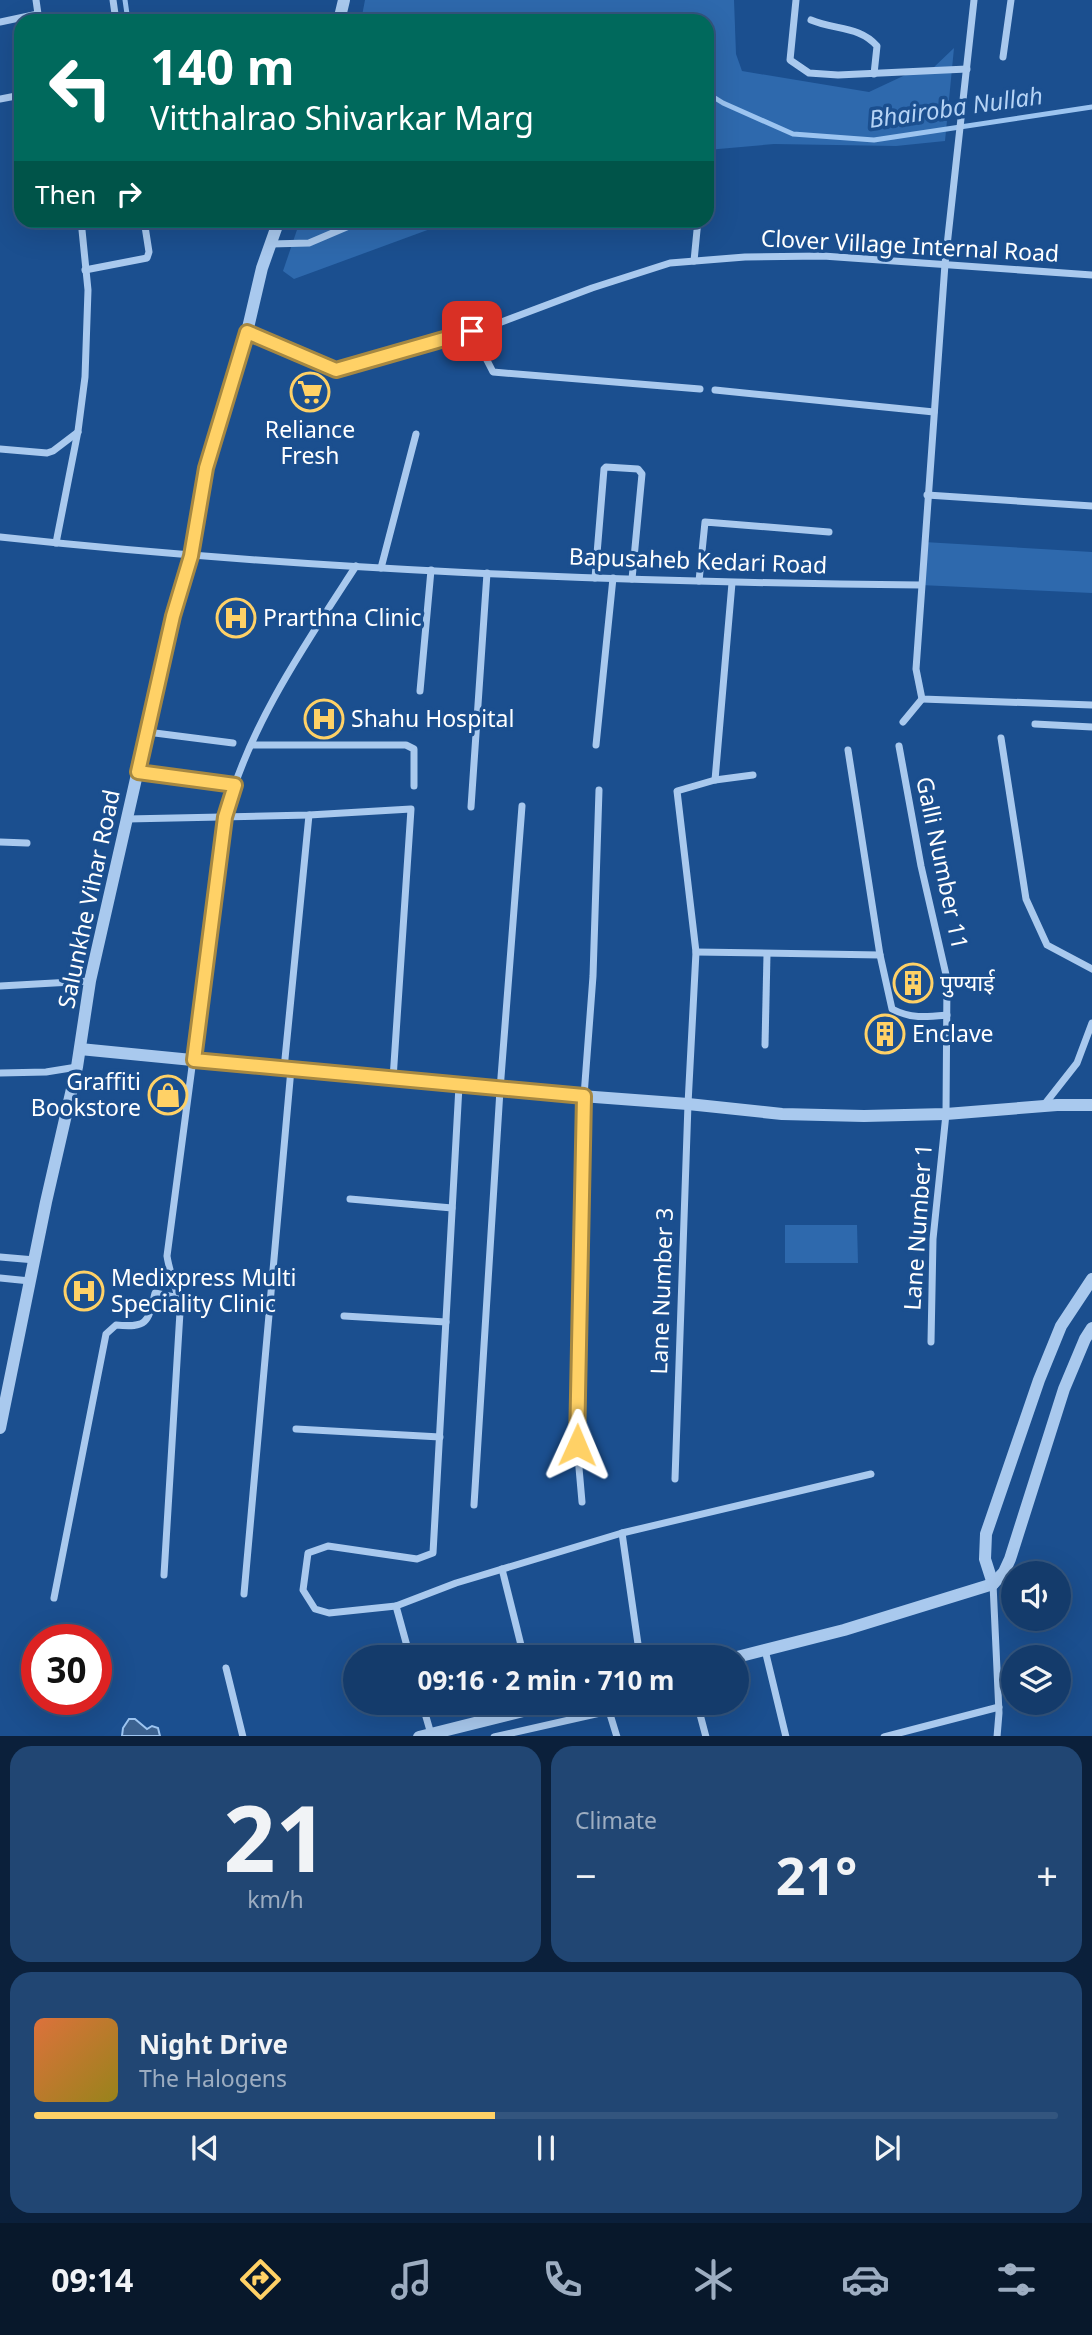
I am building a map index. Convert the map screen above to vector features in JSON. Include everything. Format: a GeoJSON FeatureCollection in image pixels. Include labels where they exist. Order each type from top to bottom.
{"type":"FeatureCollection","features":[{"type":"Feature","properties":{"kind":"street"},"geometry":{"type":"LineString","coordinates":[[796,0],[790,60],[809,73],[838,75],[967,69]]}},
{"type":"Feature","properties":{"kind":"street"},"geometry":{"type":"LineString","coordinates":[[922,699],[916,669],[920,585],[945,264],[974,0]]}},
{"type":"Feature","properties":{"kind":"street"},"geometry":{"type":"LineString","coordinates":[[1003,57],[1011,0]]}},
{"type":"Feature","properties":{"kind":"street"},"geometry":{"type":"LineString","coordinates":[[811,20],[826,27],[867,34],[877,46],[874,74]]}},
{"type":"Feature","properties":{"kind":"street"},"geometry":{"type":"LineString","coordinates":[[56,543],[78,431],[85,377],[88,290],[82,228]]}},
{"type":"Feature","properties":{"kind":"street"},"geometry":{"type":"LineString","coordinates":[[85,270],[147,258],[149,251],[145,228]]}},
{"type":"Feature","properties":{"kind":"street","name":"Salunkhe Vihar Road"},"geometry":{"type":"LineString","coordinates":[[0,1428],[80,1049],[90,981],[173,616],[191,556],[206,468],[247,332],[262,268],[276,228]]}},
{"type":"Feature","properties":{"kind":"street"},"geometry":{"type":"LineString","coordinates":[[271,244],[309,243],[344,228]]}},
{"type":"Feature","properties":{"kind":"street"},"geometry":{"type":"LineString","coordinates":[[694,261],[697,228]]}},
{"type":"Feature","properties":{"kind":"street","name":"Clover Village Internal Road"},"geometry":{"type":"LineString","coordinates":[[247,332],[336,370],[472,331],[670,263],[745,257],[823,256],[1092,275]]}},
{"type":"Feature","properties":{"kind":"street"},"geometry":{"type":"LineString","coordinates":[[472,331],[493,372],[699,389]]}},
{"type":"Feature","properties":{"kind":"street"},"geometry":{"type":"LineString","coordinates":[[715,390],[934,412]]}},
{"type":"Feature","properties":{"kind":"street"},"geometry":{"type":"LineString","coordinates":[[0,449],[47,453],[78,431]]}},
{"type":"Feature","properties":{"kind":"street"},"geometry":{"type":"LineString","coordinates":[[381,568],[416,434]]}},
{"type":"Feature","properties":{"kind":"street"},"geometry":{"type":"LineString","coordinates":[[595,578],[606,467],[638,470],[642,474],[632,579]]}},
{"type":"Feature","properties":{"kind":"street"},"geometry":{"type":"LineString","coordinates":[[928,495],[1092,506]]}},
{"type":"Feature","properties":{"kind":"street"},"geometry":{"type":"LineString","coordinates":[[699,582],[705,522],[829,532]]}},
{"type":"Feature","properties":{"kind":"street","name":"Bapusaheb Kedari Road"},"geometry":{"type":"LineString","coordinates":[[0,537],[191,556],[381,568],[699,582],[920,585]]}},
{"type":"Feature","properties":{"kind":"street"},"geometry":{"type":"LineString","coordinates":[[164,1575],[180,1321],[179,1298],[167,1256],[225,817],[252,745],[295,660],[356,566]]}},
{"type":"Feature","properties":{"kind":"street"},"geometry":{"type":"LineString","coordinates":[[420,691],[431,570]]}},
{"type":"Feature","properties":{"kind":"street"},"geometry":{"type":"LineString","coordinates":[[471,807],[487,573]]}},
{"type":"Feature","properties":{"kind":"street"},"geometry":{"type":"LineString","coordinates":[[596,745],[613,578]]}},
{"type":"Feature","properties":{"kind":"street"},"geometry":{"type":"LineString","coordinates":[[732,583],[715,780],[753,775]]}},
{"type":"Feature","properties":{"kind":"street"},"geometry":{"type":"LineString","coordinates":[[922,699],[1092,705]]}},
{"type":"Feature","properties":{"kind":"street"},"geometry":{"type":"LineString","coordinates":[[903,722],[922,699]]}},
{"type":"Feature","properties":{"kind":"street"},"geometry":{"type":"LineString","coordinates":[[1035,724],[1092,727]]}},
{"type":"Feature","properties":{"kind":"street"},"geometry":{"type":"LineString","coordinates":[[147,732],[233,743]]}},
{"type":"Feature","properties":{"kind":"street"},"geometry":{"type":"LineString","coordinates":[[1002,738],[1026,899],[1047,945],[1092,968]]}},
{"type":"Feature","properties":{"kind":"street"},"geometry":{"type":"LineString","coordinates":[[252,745],[406,745],[414,749],[414,786]]}},
{"type":"Feature","properties":{"kind":"street","name":"Galli Number 11"},"geometry":{"type":"LineString","coordinates":[[899,746],[921,866],[947,979],[946,1114]]}},
{"type":"Feature","properties":{"kind":"street"},"geometry":{"type":"LineString","coordinates":[[848,750],[880,955],[892,1009],[904,1015],[922,1018],[947,1015]]}},
{"type":"Feature","properties":{"kind":"street"},"geometry":{"type":"LineString","coordinates":[[138,772],[235,785]]}},
{"type":"Feature","properties":{"kind":"street","name":"Lane Number 3"},"geometry":{"type":"LineString","coordinates":[[675,1479],[696,952],[677,791],[715,780]]}},
{"type":"Feature","properties":{"kind":"street"},"geometry":{"type":"LineString","coordinates":[[582,1502],[577,1445],[584,1096],[593,976],[599,790]]}},
{"type":"Feature","properties":{"kind":"street"},"geometry":{"type":"LineString","coordinates":[[474,1505],[500,1090],[522,806]]}},
{"type":"Feature","properties":{"kind":"street"},"geometry":{"type":"LineString","coordinates":[[127,818],[309,815],[411,809],[393,1079]]}},
{"type":"Feature","properties":{"kind":"street"},"geometry":{"type":"LineString","coordinates":[[244,1594],[309,815]]}},
{"type":"Feature","properties":{"kind":"street"},"geometry":{"type":"LineString","coordinates":[[0,842],[27,843]]}},
{"type":"Feature","properties":{"kind":"street"},"geometry":{"type":"LineString","coordinates":[[696,952],[880,955]]}},
{"type":"Feature","properties":{"kind":"street"},"geometry":{"type":"LineString","coordinates":[[765,1045],[767,954]]}},
{"type":"Feature","properties":{"kind":"street"},"geometry":{"type":"LineString","coordinates":[[0,986],[90,981]]}},
{"type":"Feature","properties":{"kind":"street"},"geometry":{"type":"LineString","coordinates":[[1044,1106],[1077,1063],[1092,1023]]}},
{"type":"Feature","properties":{"kind":"street"},"geometry":{"type":"LineString","coordinates":[[80,1049],[500,1090],[782,1114],[946,1114],[1092,1105]]}},
{"type":"Feature","properties":{"kind":"street"},"geometry":{"type":"LineString","coordinates":[[0,1073],[47,1072],[76,1067]]}},
{"type":"Feature","properties":{"kind":"street"},"geometry":{"type":"LineString","coordinates":[[459,1086],[433,1553],[417,1559],[327,1546],[308,1553],[303,1590],[315,1609],[329,1613],[396,1606],[502,1569],[621,1533],[871,1474]]}},
{"type":"Feature","properties":{"kind":"street","name":"Lane Number 1"},"geometry":{"type":"LineString","coordinates":[[931,1342],[933,1239],[946,1114]]}},
{"type":"Feature","properties":{"kind":"street"},"geometry":{"type":"LineString","coordinates":[[350,1199],[452,1208]]}},
{"type":"Feature","properties":{"kind":"street"},"geometry":{"type":"LineString","coordinates":[[0,1257],[35,1260]]}},
{"type":"Feature","properties":{"kind":"street"},"geometry":{"type":"LineString","coordinates":[[0,1278],[31,1281]]}},
{"type":"Feature","properties":{"kind":"street"},"geometry":{"type":"LineString","coordinates":[[997,1736],[999,1707],[993,1584],[985,1559],[986,1534],[1039,1380],[1061,1326],[1092,1279]]}},
{"type":"Feature","properties":{"kind":"street"},"geometry":{"type":"LineString","coordinates":[[54,1598],[106,1335],[116,1325],[133,1327],[144,1323],[149,1318],[155,1293],[179,1298]]}},
{"type":"Feature","properties":{"kind":"street"},"geometry":{"type":"LineString","coordinates":[[344,1316],[446,1322]]}},
{"type":"Feature","properties":{"kind":"street"},"geometry":{"type":"LineString","coordinates":[[749,1654],[844,1630],[993,1584],[1004,1572],[1010,1559],[1065,1389],[1092,1328]]}},
{"type":"Feature","properties":{"kind":"street"},"geometry":{"type":"LineString","coordinates":[[296,1429],[440,1437]]}},
{"type":"Feature","properties":{"kind":"street"},"geometry":{"type":"LineString","coordinates":[[621,1533],[638,1645]]}},
{"type":"Feature","properties":{"kind":"street"},"geometry":{"type":"LineString","coordinates":[[502,1569],[521,1645]]}},
{"type":"Feature","properties":{"kind":"street"},"geometry":{"type":"LineString","coordinates":[[396,1606],[407,1645]]}},
{"type":"Feature","properties":{"kind":"street"},"geometry":{"type":"LineString","coordinates":[[765,1650],[786,1736]]}},
{"type":"Feature","properties":{"kind":"street"},"geometry":{"type":"LineString","coordinates":[[226,1668],[243,1736]]}},
{"type":"Feature","properties":{"kind":"street"},"geometry":{"type":"LineString","coordinates":[[888,1736],[999,1707]]}},
{"type":"Feature","properties":{"kind":"street"},"geometry":{"type":"LineString","coordinates":[[423,1715],[425,1735],[506,1715]]}},
{"type":"Feature","properties":{"kind":"street"},"geometry":{"type":"LineString","coordinates":[[498,1736],[578,1715]]}},
{"type":"Feature","properties":{"kind":"street"},"geometry":{"type":"LineString","coordinates":[[610,1715],[617,1736]]}},
{"type":"Feature","properties":{"kind":"street"},"geometry":{"type":"LineString","coordinates":[[700,1715],[706,1736]]}},
{"type":"Feature","properties":{"kind":"shaded area"},"geometry":{"type":"Polygon","coordinates":[[[365,0],[734,0],[736,54],[742,71],[869,92],[916,70],[932,69],[954,48],[945,141],[896,146],[774,144],[714,149],[714,14],[362,14],[365,0]]]}},
{"type":"Feature","properties":{"kind":"shaded area"},"geometry":{"type":"Polygon","coordinates":[[[298,228],[433,228],[294,279],[283,271],[298,228]]]}},
{"type":"Feature","properties":{"kind":"shaded area"},"geometry":{"type":"Polygon","coordinates":[[[924,542],[1092,552],[1092,593],[920,585],[924,542]]]}},
{"type":"Feature","properties":{"kind":"shaded area"},"geometry":{"type":"Polygon","coordinates":[[[785,1225],[857,1225],[858,1263],[785,1263],[785,1225]]]}},
{"type":"Feature","properties":{"kind":"shaded area"},"geometry":{"type":"Polygon","coordinates":[[[129,1719],[135,1719],[147,1729],[152,1726],[158,1728],[160,1736],[122,1736],[123,1728],[129,1719]]]}},
{"type":"Feature","properties":{"kind":"waterway"},"geometry":{"type":"LineString","coordinates":[[125,0],[127,14]]}},
{"type":"Feature","properties":{"kind":"waterway","name":"Bhairoba Nullah"},"geometry":{"type":"LineString","coordinates":[[714,97],[793,134],[874,140],[1092,107]]}},
{"type":"Feature","properties":{"kind":"place","name":"Reliance Fresh"},"geometry":{"type":"Point","coordinates":[310,392]}},
{"type":"Feature","properties":{"kind":"place","name":"Prarthna Clinic"},"geometry":{"type":"Point","coordinates":[236,618]}},
{"type":"Feature","properties":{"kind":"place","name":"Shahu Hospital"},"geometry":{"type":"Point","coordinates":[324,719]}},
{"type":"Feature","properties":{"kind":"place","name":"पुण्याई"},"geometry":{"type":"Point","coordinates":[913,983]}},
{"type":"Feature","properties":{"kind":"place","name":"Enclave"},"geometry":{"type":"Point","coordinates":[885,1034]}},
{"type":"Feature","properties":{"kind":"place","name":"Graffiti Bookstore"},"geometry":{"type":"Point","coordinates":[168,1095]}},
{"type":"Feature","properties":{"kind":"place","name":"Medixpress Multi Speciality Clinic"},"geometry":{"type":"Point","coordinates":[84,1291]}},
{"type":"Feature","properties":{"kind":"route"},"geometry":{"type":"LineString","coordinates":[[472,331],[336,370],[247,332],[206,468],[191,556],[173,616],[138,772],[235,785],[225,817],[194,1060],[584,1096],[577,1445]]}}]}
